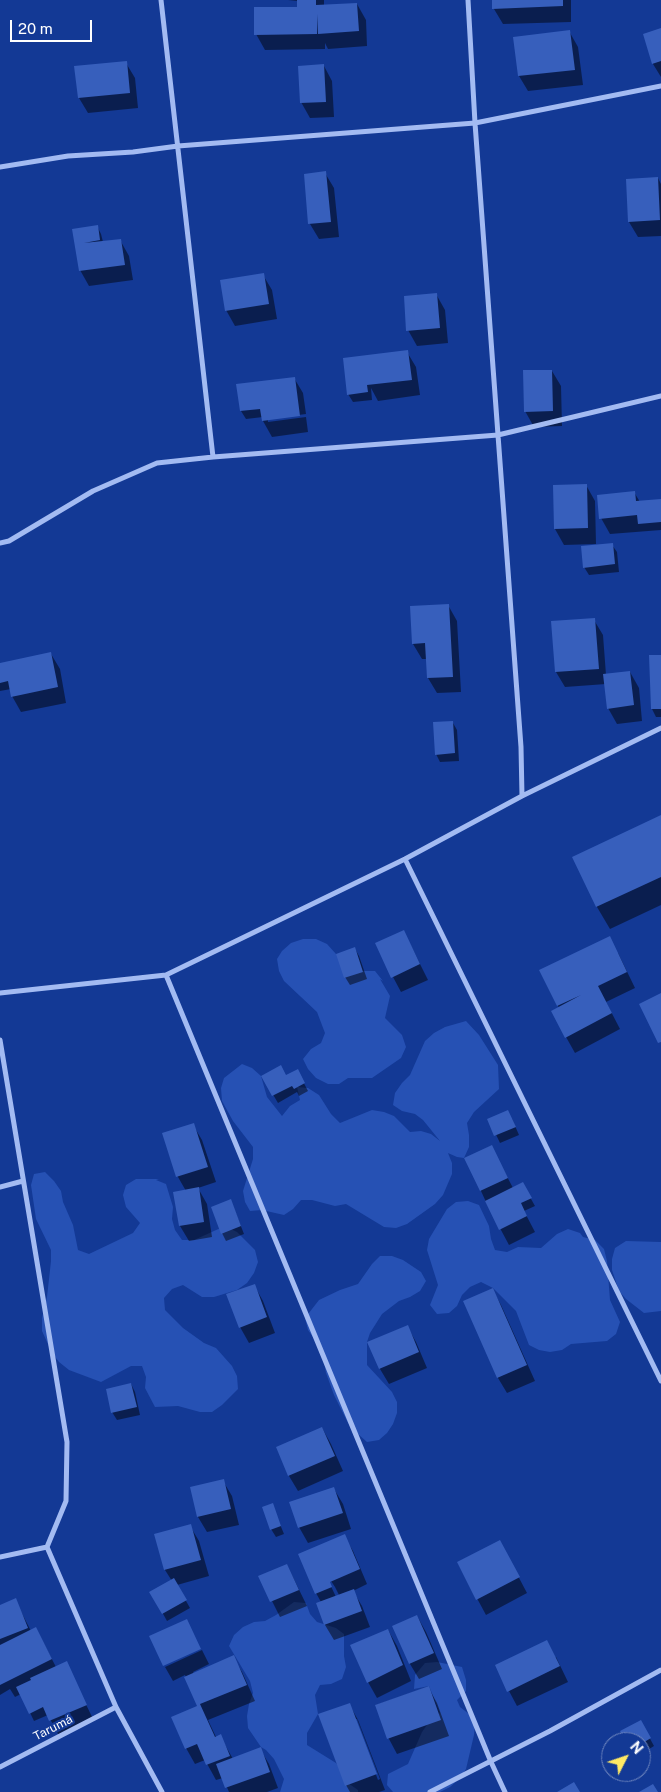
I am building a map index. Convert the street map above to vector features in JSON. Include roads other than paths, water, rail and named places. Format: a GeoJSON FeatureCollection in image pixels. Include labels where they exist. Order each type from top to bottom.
{"type":"FeatureCollection","features":[{"type":"Feature","properties":{"kind":"street"},"geometry":{"type":"LineString","coordinates":[[161,0],[213,457]]}},
{"type":"Feature","properties":{"kind":"street"},"geometry":{"type":"LineString","coordinates":[[468,0],[522,747],[522,796]]}},
{"type":"Feature","properties":{"kind":"street"},"geometry":{"type":"LineString","coordinates":[[0,167],[68,156],[476,122],[661,86]]}},
{"type":"Feature","properties":{"kind":"street"},"geometry":{"type":"LineString","coordinates":[[0,543],[9,541],[93,491],[157,463],[498,435],[661,396]]}},
{"type":"Feature","properties":{"kind":"street"},"geometry":{"type":"LineString","coordinates":[[0,993],[166,976],[404,859],[522,796],[661,728]]}},
{"type":"Feature","properties":{"kind":"street"},"geometry":{"type":"LineString","coordinates":[[404,859],[661,1381]]}},
{"type":"Feature","properties":{"kind":"street"},"geometry":{"type":"LineString","coordinates":[[166,976],[505,1792]]}},
{"type":"Feature","properties":{"kind":"street"},"geometry":{"type":"LineString","coordinates":[[0,1040],[67,1442],[66,1501],[47,1547],[116,1707],[162,1792]]}},
{"type":"Feature","properties":{"kind":"street"},"geometry":{"type":"LineString","coordinates":[[0,1187],[23,1181]]}},
{"type":"Feature","properties":{"kind":"street"},"geometry":{"type":"LineString","coordinates":[[0,1557],[47,1547]]}},
{"type":"Feature","properties":{"kind":"street"},"geometry":{"type":"LineString","coordinates":[[430,1792],[492,1762],[661,1670]]}},
{"type":"Feature","properties":{"kind":"street","name":"Tarumá"},"geometry":{"type":"LineString","coordinates":[[0,1767],[116,1707]]}}]}
